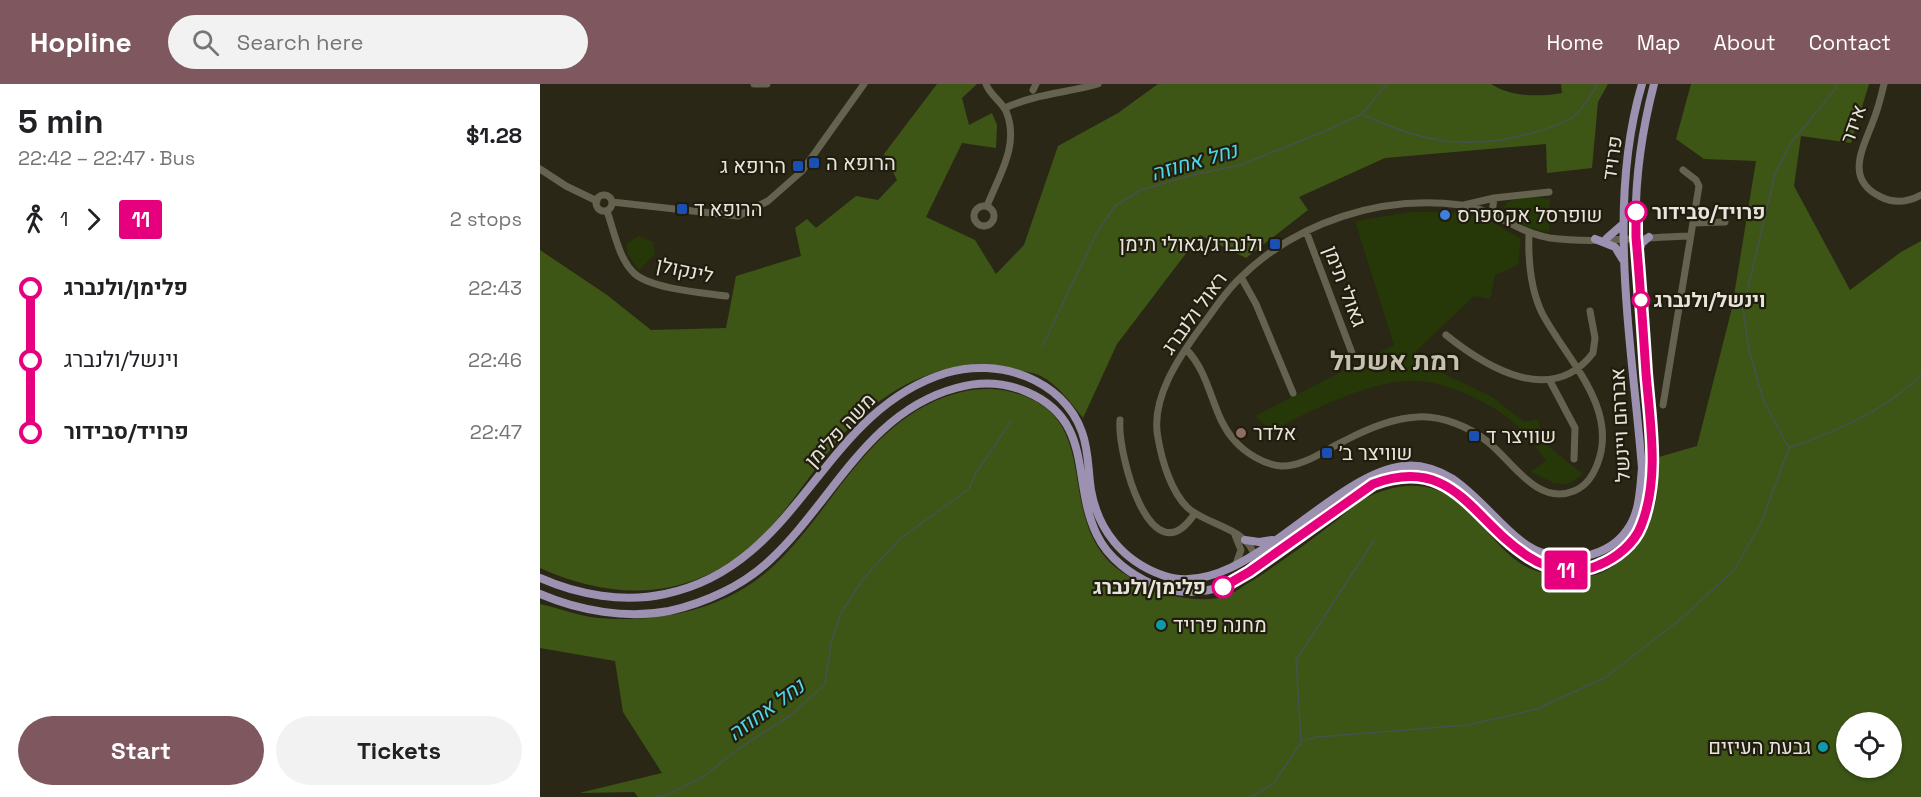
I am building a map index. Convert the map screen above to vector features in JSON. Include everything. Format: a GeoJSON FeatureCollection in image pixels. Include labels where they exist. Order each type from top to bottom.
{"type":"FeatureCollection","features":[{"type":"Feature","properties":{"kind":"main road","name":"פרויד"},"geometry":{"type":"LineString","coordinates":[[1623,238],[1625,170],[1642,84]]}},
{"type":"Feature","properties":{"kind":"main road","name":"פרויד"},"geometry":{"type":"LineString","coordinates":[[1636,237],[1637,172],[1654,84]]}},
{"type":"Feature","properties":{"kind":"main road"},"geometry":{"type":"LineString","coordinates":[[1607,238],[1623,224]]}},
{"type":"Feature","properties":{"kind":"main road","name":"אברהם ויינשל"},"geometry":{"type":"LineString","coordinates":[[1249,572],[1373,484],[1390,478],[1414,475],[1436,480],[1456,491],[1511,543],[1544,565],[1564,570],[1581,570],[1611,560],[1629,544],[1640,529],[1652,481],[1636,237]]}},
{"type":"Feature","properties":{"kind":"main road"},"geometry":{"type":"LineString","coordinates":[[1637,256],[1642,243],[1649,237]]}},
{"type":"Feature","properties":{"kind":"main road","name":"אברהם ויינשל"},"geometry":{"type":"LineString","coordinates":[[1254,554],[1366,478],[1405,466],[1438,471],[1453,479],[1532,549],[1575,559],[1599,554],[1615,543],[1628,529],[1634,514],[1642,468],[1623,238]]}},
{"type":"Feature","properties":{"kind":"main road"},"geometry":{"type":"LineString","coordinates":[[1595,239],[1615,247],[1625,263]]}},
{"type":"Feature","properties":{"kind":"main road","name":"משה פלימן"},"geometry":{"type":"LineString","coordinates":[[540,579],[590,594],[642,598],[680,591],[715,577],[742,560],[769,537],[844,444],[889,402],[921,383],[948,372],[986,367],[1009,371],[1035,381],[1052,391],[1066,406],[1082,432],[1092,492],[1102,525],[1118,547],[1134,561],[1167,577],[1188,580],[1215,574],[1254,554]]}},
{"type":"Feature","properties":{"kind":"main road","name":"משה פלימן"},"geometry":{"type":"LineString","coordinates":[[540,594],[592,609],[646,614],[687,606],[724,591],[762,568],[781,549],[857,456],[900,416],[943,392],[967,385],[989,383],[1011,386],[1035,395],[1049,404],[1067,425],[1078,450],[1086,501],[1093,526],[1108,553],[1122,566],[1157,586],[1190,594],[1221,588],[1249,572]]}},
{"type":"Feature","properties":{"kind":"main road"},"geometry":{"type":"LineString","coordinates":[[1245,540],[1259,542],[1278,538]]}},
{"type":"Feature","properties":{"kind":"street"},"geometry":{"type":"LineString","coordinates":[[754,84],[767,84]]}},
{"type":"Feature","properties":{"kind":"street"},"geometry":{"type":"LineString","coordinates":[[597,201],[606,195],[612,202],[738,216],[768,201],[802,171],[864,84]]}},
{"type":"Feature","properties":{"kind":"street"},"geometry":{"type":"LineString","coordinates":[[986,84],[1005,108],[1011,128],[1010,148],[987,206]]}},
{"type":"Feature","properties":{"kind":"street"},"geometry":{"type":"LineString","coordinates":[[1005,108],[1042,95],[1066,93],[1098,84]]}},
{"type":"Feature","properties":{"kind":"street","name":"אידר"},"geometry":{"type":"LineString","coordinates":[[1884,84],[1873,123],[1859,152],[1860,175],[1874,192],[1890,200],[1902,202],[1921,195]]}},
{"type":"Feature","properties":{"kind":"street"},"geometry":{"type":"LineString","coordinates":[[540,169],[597,201],[599,209],[607,211],[612,202]]}},
{"type":"Feature","properties":{"kind":"street"},"geometry":{"type":"LineString","coordinates":[[1663,405],[1699,186],[1696,180],[1683,170]]}},
{"type":"Feature","properties":{"kind":"street","name":"ראול ולנברג"},"geometry":{"type":"LineString","coordinates":[[1462,205],[1494,198],[1549,192]]}},
{"type":"Feature","properties":{"kind":"street"},"geometry":{"type":"LineString","coordinates":[[1492,213],[1494,198]]}},
{"type":"Feature","properties":{"kind":"street","name":"ראול ולנברג"},"geometry":{"type":"LineString","coordinates":[[1245,540],[1195,513],[1177,493],[1157,436],[1157,419],[1168,378],[1185,349],[1241,277],[1306,231],[1335,218],[1364,209],[1417,203],[1462,205],[1492,213],[1529,233],[1552,238],[1690,236]]}},
{"type":"Feature","properties":{"kind":"street","name":"לינקולן"},"geometry":{"type":"LineString","coordinates":[[607,211],[623,256],[636,274],[652,282],[726,296]]}},
{"type":"Feature","properties":{"kind":"street"},"geometry":{"type":"LineString","coordinates":[[1693,223],[1725,222]]}},
{"type":"Feature","properties":{"kind":"street","name":"גאולי תימן"},"geometry":{"type":"LineString","coordinates":[[1306,231],[1352,353]]}},
{"type":"Feature","properties":{"kind":"street"},"geometry":{"type":"LineString","coordinates":[[1185,349],[1196,359],[1207,379],[1219,410],[1235,441],[1267,464],[1293,465],[1346,439],[1393,422],[1417,417],[1436,418],[1461,426],[1487,441],[1535,486],[1554,494],[1573,492],[1585,484],[1599,460],[1603,437],[1596,402],[1578,368],[1542,312],[1528,269],[1529,233]]}},
{"type":"Feature","properties":{"kind":"street"},"geometry":{"type":"LineString","coordinates":[[1241,277],[1256,304],[1293,393]]}},
{"type":"Feature","properties":{"kind":"street"},"geometry":{"type":"LineString","coordinates":[[1446,335],[1473,357],[1518,376],[1550,381],[1565,377],[1578,368],[1593,352],[1595,338],[1590,311]]}},
{"type":"Feature","properties":{"kind":"street"},"geometry":{"type":"LineString","coordinates":[[1550,381],[1575,428],[1574,459]]}},
{"type":"Feature","properties":{"kind":"street"},"geometry":{"type":"LineString","coordinates":[[1120,420],[1119,440],[1123,460],[1132,489],[1149,519],[1163,531],[1173,533],[1182,530],[1195,513]]}},
{"type":"Feature","properties":{"kind":"street"},"geometry":{"type":"LineString","coordinates":[[1235,535],[1241,550],[1236,564]]}},
{"type":"Feature","properties":{"kind":"street"},"geometry":{"type":"LineString","coordinates":[[1245,540],[1254,554],[1254,563],[1249,572]]}},
{"type":"Feature","properties":{"kind":"green space"},"geometry":{"type":"Polygon","coordinates":[[[937,84],[977,84],[962,98],[969,125],[992,113],[997,125],[996,148],[962,143],[926,217],[975,240],[996,274],[1024,245],[1058,146],[1118,113],[1158,84],[1491,84],[1516,94],[1545,95],[1562,93],[1561,84],[1608,84],[1598,102],[1592,168],[1547,173],[1546,144],[1385,158],[1299,197],[1308,210],[1246,258],[1200,235],[1117,344],[1083,418],[1059,389],[1039,375],[996,366],[974,365],[930,374],[890,394],[854,423],[841,436],[784,511],[759,539],[734,559],[709,574],[682,584],[655,589],[627,590],[598,587],[540,568],[540,250],[607,295],[651,330],[726,328],[736,276],[801,256],[795,228],[807,219],[816,228],[856,196],[878,200],[897,180],[884,154],[937,84]]]}},
{"type":"Feature","properties":{"kind":"green space"},"geometry":{"type":"Polygon","coordinates":[[[1691,84],[1869,84],[1851,143],[1801,136],[1794,186],[1850,290],[1901,252],[1921,241],[1921,797],[638,797],[634,792],[579,793],[662,773],[623,712],[615,661],[540,648],[540,604],[591,617],[635,619],[690,611],[724,599],[768,571],[792,547],[879,441],[905,419],[935,401],[961,392],[979,389],[1007,391],[1037,402],[1056,418],[1067,438],[1074,460],[1083,510],[1091,534],[1105,557],[1128,576],[1171,595],[1190,599],[1209,599],[1229,595],[1295,552],[1362,500],[1380,492],[1404,486],[1420,486],[1449,496],[1470,513],[1509,555],[1531,569],[1562,576],[1586,577],[1614,566],[1633,548],[1653,513],[1658,490],[1659,457],[1697,446],[1732,308],[1756,161],[1704,159],[1676,139],[1691,84]]]}},
{"type":"Feature","properties":{"kind":"green space"},"geometry":{"type":"Polygon","coordinates":[[[1524,196],[1550,199],[1549,232],[1522,225],[1506,213],[1504,207],[1507,202],[1524,196]]]}},
{"type":"Feature","properties":{"kind":"green space"},"geometry":{"type":"Polygon","coordinates":[[[1411,212],[1451,212],[1487,219],[1521,239],[1518,265],[1495,275],[1490,299],[1474,296],[1416,351],[1440,372],[1492,397],[1524,422],[1538,419],[1543,442],[1583,474],[1568,484],[1554,483],[1530,472],[1546,461],[1527,435],[1504,415],[1459,391],[1428,382],[1396,382],[1359,391],[1322,406],[1272,431],[1255,416],[1394,345],[1355,221],[1411,212]]]}},
{"type":"Feature","properties":{"kind":"green space"},"geometry":{"type":"Polygon","coordinates":[[[639,236],[653,242],[655,254],[639,270],[628,255],[626,244],[639,236]]]}},
{"type":"Feature","properties":{"kind":"waterway","name":"נחל אחוזה"},"geometry":{"type":"LineString","coordinates":[[1042,347],[1096,234],[1115,206],[1141,190],[1193,175],[1240,165],[1323,132],[1362,114],[1387,84]]}},
{"type":"Feature","properties":{"kind":"waterway","name":"נחל אחוזה"},"geometry":{"type":"LineString","coordinates":[[1364,115],[1408,133],[1429,138],[1450,141],[1492,141],[1539,131],[1568,120],[1582,107],[1598,84]]}},
{"type":"Feature","properties":{"kind":"waterway"},"geometry":{"type":"LineString","coordinates":[[1251,797],[1273,784],[1302,741],[1318,737],[1468,725],[1537,709],[1606,677],[1682,618],[1735,569],[1761,523],[1789,448],[1764,402],[1749,350],[1743,309],[1775,174],[1791,143],[1835,89],[1836,84]]}},
{"type":"Feature","properties":{"kind":"waterway"},"geometry":{"type":"LineString","coordinates":[[1789,448],[1859,419],[1892,399],[1921,375]]}},
{"type":"Feature","properties":{"kind":"waterway","name":"נחל אחוזה"},"geometry":{"type":"LineString","coordinates":[[656,797],[667,795],[703,777],[738,749],[791,715],[825,684],[831,643],[840,615],[862,580],[901,538],[969,489],[976,473],[1011,421]]}},
{"type":"Feature","properties":{"kind":"waterway"},"geometry":{"type":"LineString","coordinates":[[1301,740],[1296,660],[1374,540]]}},
{"type":"Feature","properties":{"kind":"bus line","name":"11"},"geometry":{"type":"LineString","coordinates":[[1223,587],[1249,572],[1373,484],[1390,478],[1414,475],[1436,480],[1456,491],[1511,543],[1544,565],[1564,570],[1592,568],[1611,560],[1629,544],[1640,529],[1646,513],[1652,481],[1651,429],[1636,212]]}},
{"type":"Feature","properties":{"kind":"place","name":"הרופא ה"},"geometry":{"type":"Point","coordinates":[814,163]}},
{"type":"Feature","properties":{"kind":"place","name":"הרופא ג"},"geometry":{"type":"Point","coordinates":[798,166]}},
{"type":"Feature","properties":{"kind":"place","name":"הרופא ד"},"geometry":{"type":"Point","coordinates":[682,209]}},
{"type":"Feature","properties":{"kind":"place","name":"פרויד/סבידור"},"geometry":{"type":"Point","coordinates":[1636,212]}},
{"type":"Feature","properties":{"kind":"place","name":"שופרסל אקספרס"},"geometry":{"type":"Point","coordinates":[1445,215]}},
{"type":"Feature","properties":{"kind":"place","name":"ולנברג/גאולי תימן"},"geometry":{"type":"Point","coordinates":[1275,244]}},
{"type":"Feature","properties":{"kind":"place","name":"וינשל/ולנברג"},"geometry":{"type":"Point","coordinates":[1641,300]}},
{"type":"Feature","properties":{"kind":"place","name":"אלדר"},"geometry":{"type":"Point","coordinates":[1241,433]}},
{"type":"Feature","properties":{"kind":"place","name":"שוויצר ד"},"geometry":{"type":"Point","coordinates":[1474,436]}},
{"type":"Feature","properties":{"kind":"place","name":"שוויצר ב׳"},"geometry":{"type":"Point","coordinates":[1327,453]}},
{"type":"Feature","properties":{"kind":"place","name":"פלימן/ולנברג"},"geometry":{"type":"Point","coordinates":[1223,587]}},
{"type":"Feature","properties":{"kind":"place","name":"מחנה פרויד"},"geometry":{"type":"Point","coordinates":[1161,625]}},
{"type":"Feature","properties":{"kind":"place","name":"גבעת העיזים"},"geometry":{"type":"Point","coordinates":[1823,747]}},
{"type":"Feature","properties":{"kind":"district","name":"רמת אשכול"},"geometry":{"type":"Point","coordinates":[1395,361]}}]}
